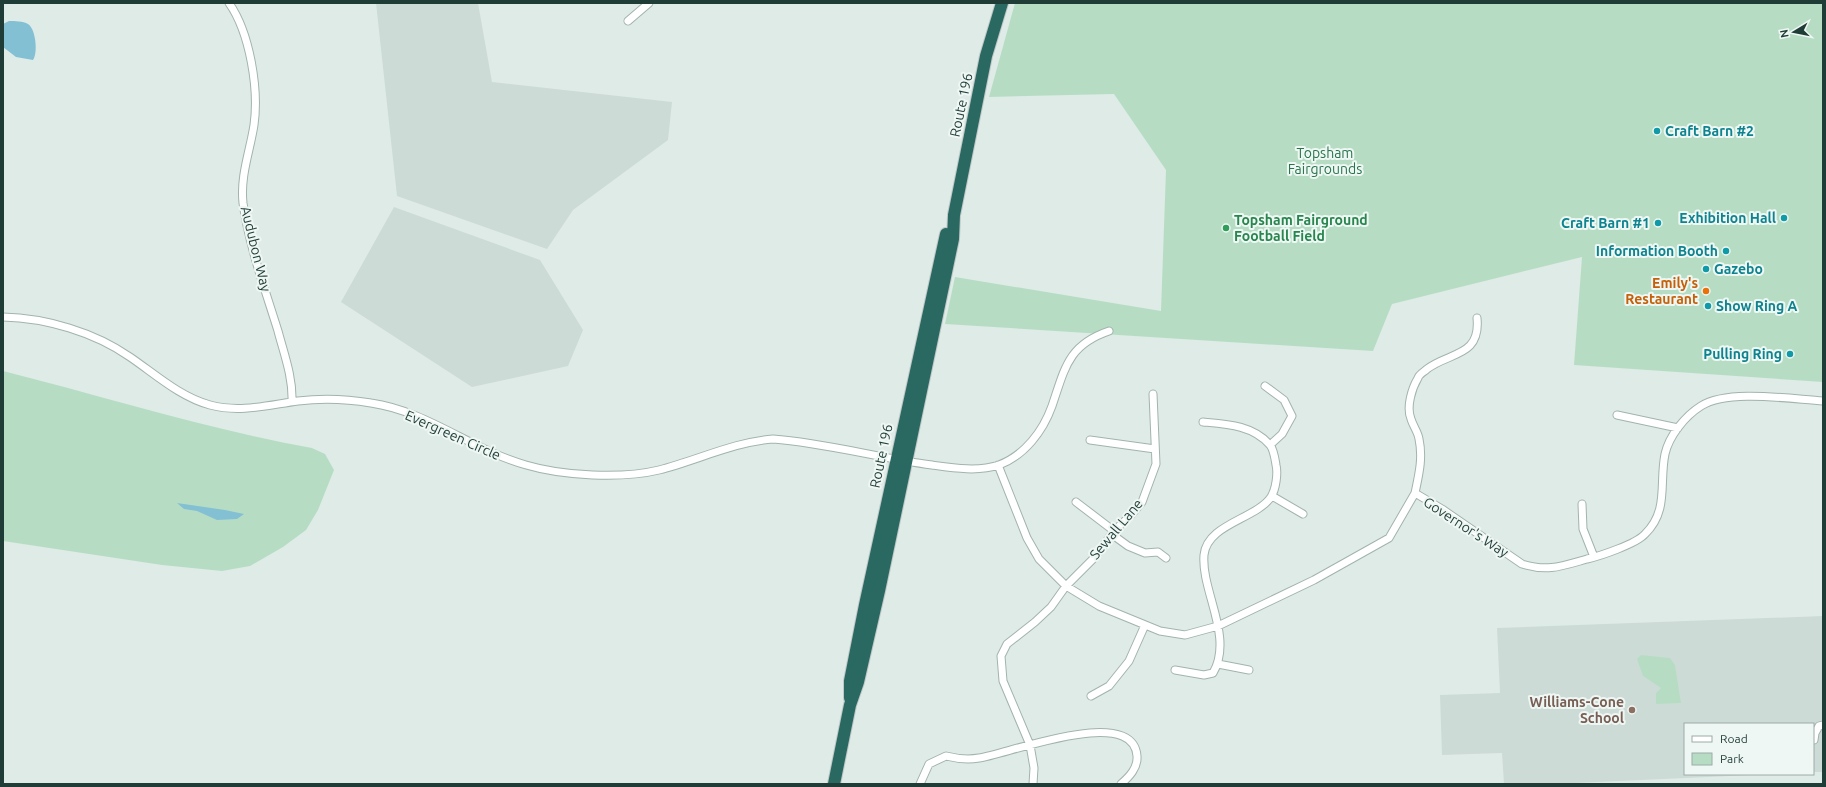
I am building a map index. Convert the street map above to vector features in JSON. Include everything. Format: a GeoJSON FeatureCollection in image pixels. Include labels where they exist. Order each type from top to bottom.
{"type":"FeatureCollection","features":[{"type":"Feature","properties":{"kind":"highway","name":"Route 196"},"geometry":{"type":"LineString","coordinates":[[834,784],[850,705],[850,681],[901,461],[945,238],[954,215],[986,56],[1002,3]]}},
{"type":"Feature","properties":{"kind":"street","name":"Audubon Way"},"geometry":{"type":"LineString","coordinates":[[229,3],[238,19],[245,37],[254,82],[254,126],[245,163],[243,201],[248,230],[289,371],[292,402]]}},
{"type":"Feature","properties":{"kind":"street"},"geometry":{"type":"LineString","coordinates":[[628,21],[649,3]]}},
{"type":"Feature","properties":{"kind":"street","name":"Evergreen Circle"},"geometry":{"type":"LineString","coordinates":[[3,317],[37,320],[95,337],[127,355],[188,397],[207,404],[238,410],[323,398],[373,403],[426,420],[495,454],[526,466],[569,473],[614,474],[658,470],[755,440],[773,439],[787,440],[901,461],[969,469],[998,465]]}},
{"type":"Feature","properties":{"kind":"street"},"geometry":{"type":"LineString","coordinates":[[1415,493],[1422,465],[1419,437],[1410,417],[1410,396],[1418,376],[1435,363],[1457,355],[1471,345],[1478,331],[1477,318]]}},
{"type":"Feature","properties":{"kind":"street"},"geometry":{"type":"LineString","coordinates":[[998,465],[1026,447],[1043,428],[1062,372],[1079,347],[1096,335],[1110,331]]}},
{"type":"Feature","properties":{"kind":"street"},"geometry":{"type":"LineString","coordinates":[[1266,386],[1284,400],[1292,416],[1282,434],[1270,445]]}},
{"type":"Feature","properties":{"kind":"street","name":"Sewall Lane"},"geometry":{"type":"LineString","coordinates":[[1033,784],[1034,768],[1030,745],[1003,681],[1001,656],[1007,644],[1035,622],[1050,607],[1066,586],[1095,557],[1114,531],[1142,502],[1156,464],[1153,394]]}},
{"type":"Feature","properties":{"kind":"street","name":"Governor's Way"},"geometry":{"type":"LineString","coordinates":[[998,465],[1027,538],[1039,559],[1066,586],[1099,606],[1145,625],[1160,631],[1185,635],[1218,626],[1314,580],[1389,538],[1415,493],[1464,523],[1522,564],[1537,569],[1554,568],[1594,557],[1644,536],[1653,525],[1658,517],[1661,504],[1665,454],[1678,428],[1700,407],[1715,400],[1731,396],[1823,401]]}},
{"type":"Feature","properties":{"kind":"street"},"geometry":{"type":"LineString","coordinates":[[1618,415],[1678,428]]}},
{"type":"Feature","properties":{"kind":"street"},"geometry":{"type":"LineString","coordinates":[[1175,670],[1204,675],[1213,673],[1218,664],[1220,648],[1218,626],[1205,568],[1204,554],[1214,535],[1252,512],[1272,496],[1277,472],[1270,445],[1252,432],[1234,424],[1203,422]]}},
{"type":"Feature","properties":{"kind":"street"},"geometry":{"type":"LineString","coordinates":[[1090,440],[1155,449]]}},
{"type":"Feature","properties":{"kind":"street"},"geometry":{"type":"LineString","coordinates":[[1272,496],[1303,514]]}},
{"type":"Feature","properties":{"kind":"street"},"geometry":{"type":"LineString","coordinates":[[1076,502],[1114,531],[1117,538],[1128,546],[1145,554],[1158,552],[1166,558]]}},
{"type":"Feature","properties":{"kind":"street"},"geometry":{"type":"LineString","coordinates":[[1582,504],[1582,529],[1594,557]]}},
{"type":"Feature","properties":{"kind":"street"},"geometry":{"type":"LineString","coordinates":[[1091,696],[1109,686],[1129,661],[1145,625]]}},
{"type":"Feature","properties":{"kind":"street"},"geometry":{"type":"LineString","coordinates":[[1218,664],[1250,670]]}},
{"type":"Feature","properties":{"kind":"street"},"geometry":{"type":"LineString","coordinates":[[1814,740],[1815,733],[1819,726],[1823,725]]}},
{"type":"Feature","properties":{"kind":"street"},"geometry":{"type":"LineString","coordinates":[[920,784],[929,764],[946,756],[962,760],[980,758],[1066,736],[1105,733],[1120,734],[1132,742],[1137,757],[1133,773],[1121,784]]}},
{"type":"Feature","properties":{"kind":"shaded area"},"geometry":{"type":"Polygon","coordinates":[[[376,3],[478,3],[492,82],[672,102],[668,140],[573,210],[547,249],[397,196],[376,3]]]}},
{"type":"Feature","properties":{"kind":"shaded area"},"geometry":{"type":"Polygon","coordinates":[[[394,207],[540,260],[583,330],[568,366],[472,387],[341,302],[394,207]]]}},
{"type":"Feature","properties":{"kind":"shaded area","name":"Williams-Cone School"},"geometry":{"type":"Polygon","coordinates":[[[1823,616],[1823,772],[1814,772],[1814,723],[1684,723],[1684,775],[1752,775],[1553,784],[1504,784],[1502,753],[1442,755],[1440,695],[1500,693],[1497,628],[1823,616]]]}},
{"type":"Feature","properties":{"kind":"green space","name":"Topsham Fairgrounds"},"geometry":{"type":"Polygon","coordinates":[[[1015,3],[1823,3],[1823,382],[1574,365],[1582,257],[1392,304],[1373,351],[945,324],[955,277],[1161,311],[1166,170],[1114,94],[989,97],[1015,3]]]}},
{"type":"Feature","properties":{"kind":"green space"},"geometry":{"type":"Polygon","coordinates":[[[3,371],[234,432],[312,448],[325,454],[334,470],[318,510],[306,530],[283,547],[250,566],[222,571],[162,565],[3,541],[3,371]]]}},
{"type":"Feature","properties":{"kind":"green space"},"geometry":{"type":"Polygon","coordinates":[[[1641,655],[1670,658],[1675,665],[1681,703],[1656,704],[1656,693],[1661,688],[1643,676],[1637,659],[1641,655]]]}},
{"type":"Feature","properties":{"kind":"water"},"geometry":{"type":"Polygon","coordinates":[[[9,21],[24,22],[31,27],[36,47],[35,57],[33,60],[16,57],[3,47],[3,24],[9,21]]]}},
{"type":"Feature","properties":{"kind":"water"},"geometry":{"type":"Polygon","coordinates":[[[177,503],[244,514],[237,519],[217,520],[197,511],[184,509],[177,503]]]}},
{"type":"Feature","properties":{"kind":"place","name":"Craft Barn #2"},"geometry":{"type":"Point","coordinates":[1657,131]}},
{"type":"Feature","properties":{"kind":"place","name":"Exhibition Hall"},"geometry":{"type":"Point","coordinates":[1784,218]}},
{"type":"Feature","properties":{"kind":"place","name":"Craft Barn #1"},"geometry":{"type":"Point","coordinates":[1658,223]}},
{"type":"Feature","properties":{"kind":"place","name":"Topsham Fairground Football Field"},"geometry":{"type":"Point","coordinates":[1226,228]}},
{"type":"Feature","properties":{"kind":"place","name":"Information Booth"},"geometry":{"type":"Point","coordinates":[1726,251]}},
{"type":"Feature","properties":{"kind":"place","name":"Gazebo"},"geometry":{"type":"Point","coordinates":[1706,269]}},
{"type":"Feature","properties":{"kind":"place","name":"Emily's Restaurant"},"geometry":{"type":"Point","coordinates":[1706,291]}},
{"type":"Feature","properties":{"kind":"place","name":"Show Ring A"},"geometry":{"type":"Point","coordinates":[1708,306]}},
{"type":"Feature","properties":{"kind":"place","name":"Pulling Ring"},"geometry":{"type":"Point","coordinates":[1790,354]}},
{"type":"Feature","properties":{"kind":"place","name":"Williams-Cone School"},"geometry":{"type":"Point","coordinates":[1632,710]}}]}
